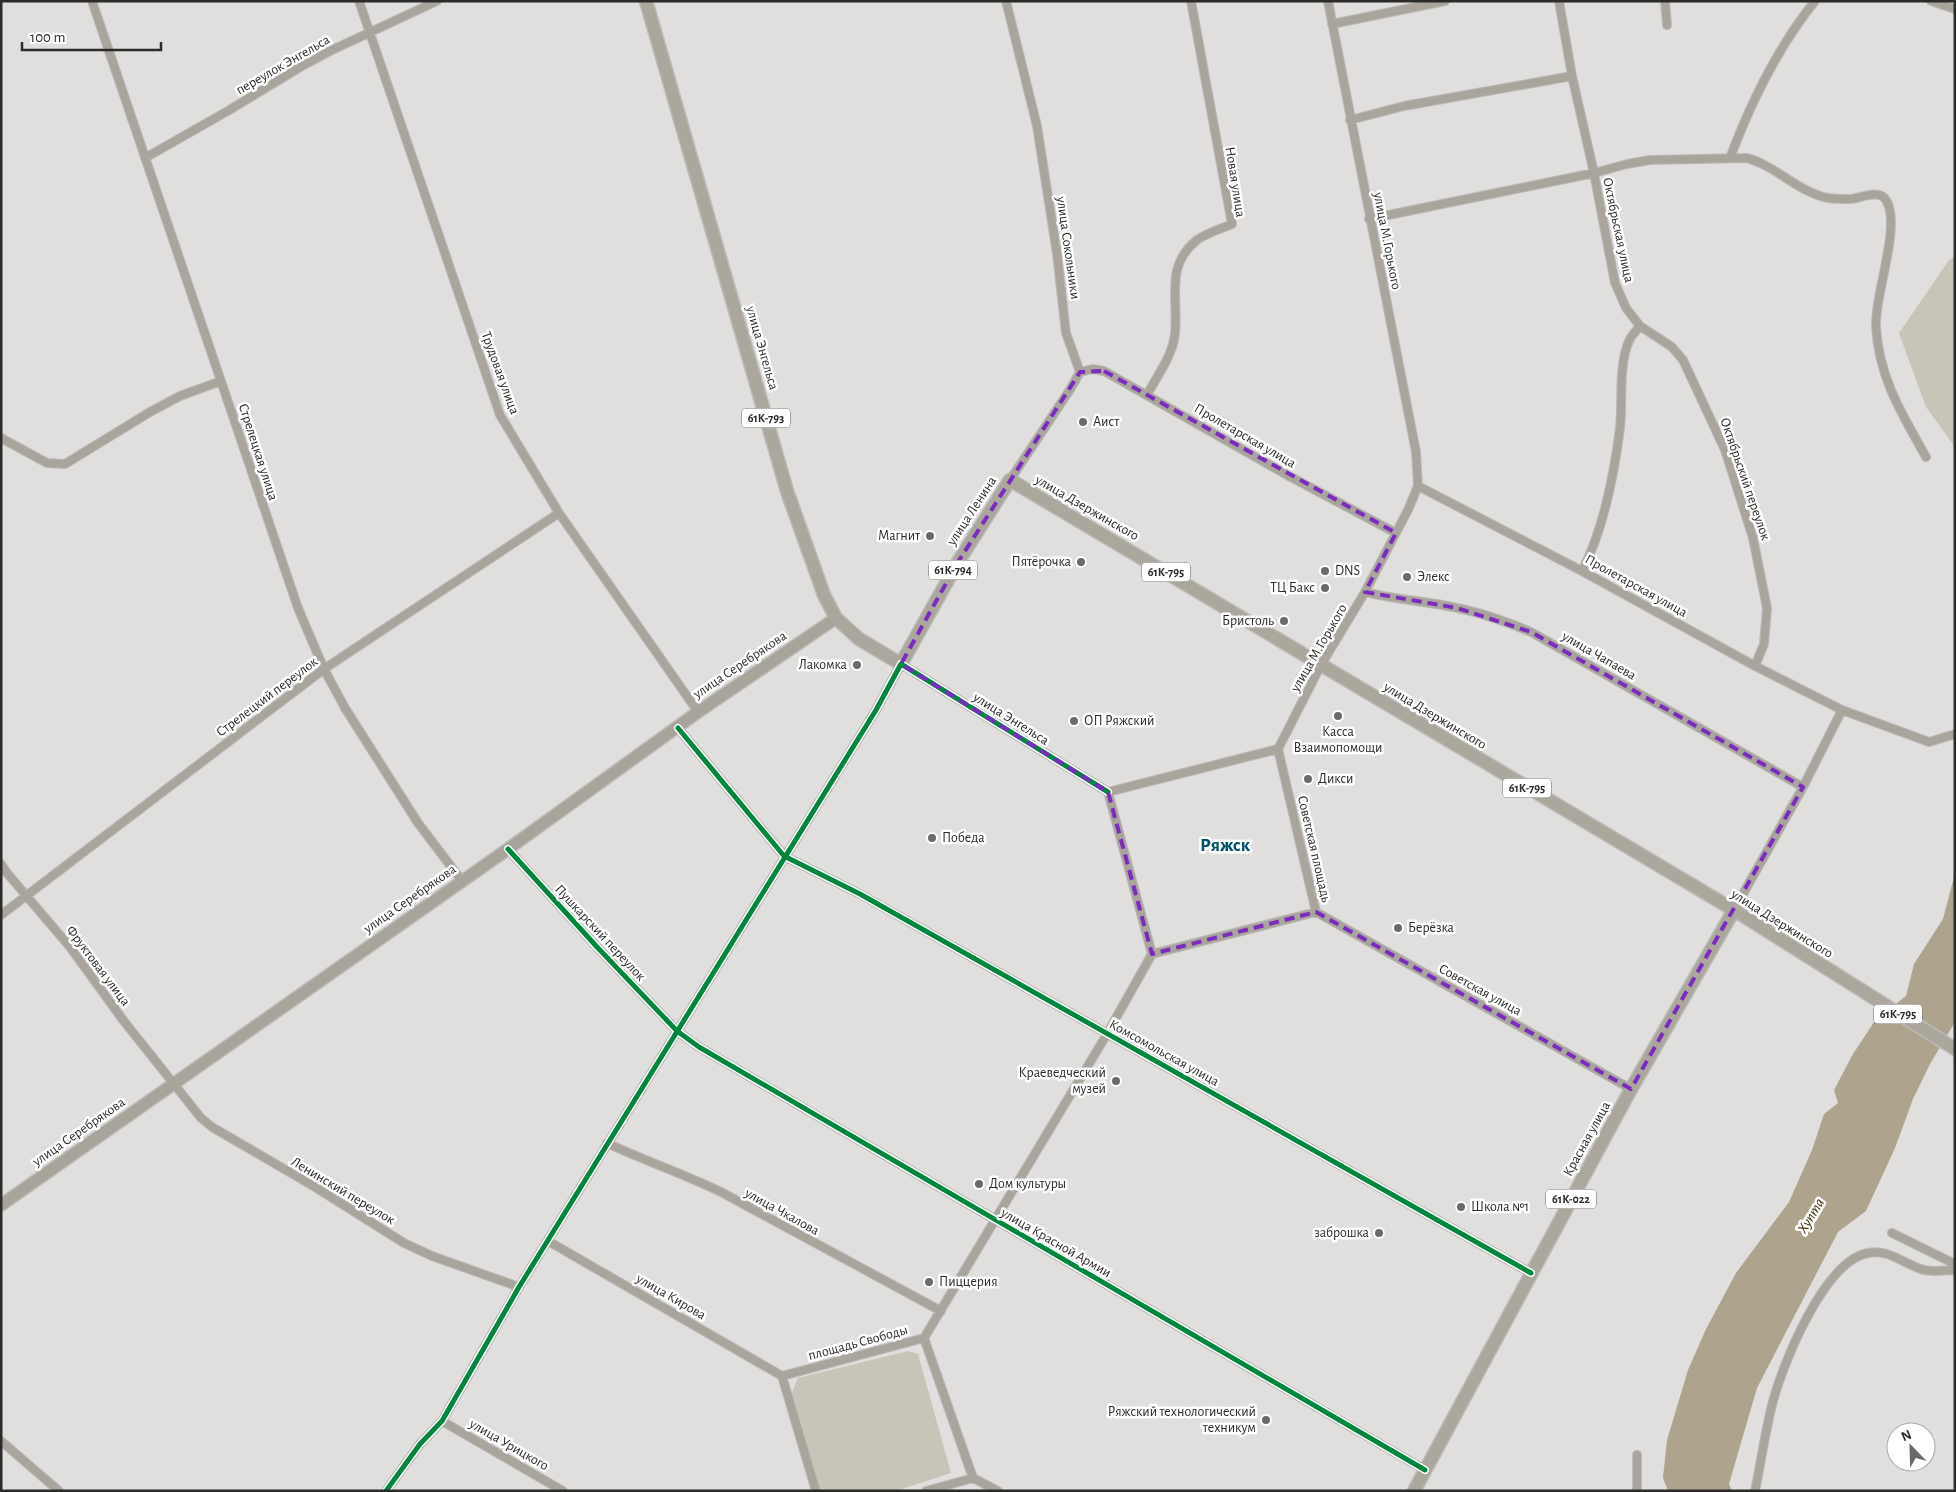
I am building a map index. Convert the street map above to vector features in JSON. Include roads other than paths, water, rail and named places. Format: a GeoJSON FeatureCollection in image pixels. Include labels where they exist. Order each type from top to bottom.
{"type":"FeatureCollection","features":[{"type":"Feature","properties":{"kind":"main road","name":"улица Энгельса"},"geometry":{"type":"LineString","coordinates":[[646,1],[787,491],[824,595],[836,618],[859,638],[901,664]]}},
{"type":"Feature","properties":{"kind":"main road","name":"улица Ленина"},"geometry":{"type":"LineString","coordinates":[[901,664],[958,562],[1010,480]]}},
{"type":"Feature","properties":{"kind":"main road","name":"улица Дзержинского"},"geometry":{"type":"LineString","coordinates":[[1010,480],[1734,910],[1955,1049]]}},
{"type":"Feature","properties":{"kind":"main road","name":"улица Серебрякова"},"geometry":{"type":"LineString","coordinates":[[1,1205],[508,849],[698,712],[836,618]]}},
{"type":"Feature","properties":{"kind":"main road","name":"Красная улица"},"geometry":{"type":"LineString","coordinates":[[1415,1490],[1631,1089],[1734,910]]}},
{"type":"Feature","properties":{"kind":"street","name":"Стрелецкая улица"},"geometry":{"type":"LineString","coordinates":[[92,1],[298,608],[324,669],[345,708],[418,823],[462,881]]}},
{"type":"Feature","properties":{"kind":"street","name":"Трудовая улица"},"geometry":{"type":"LineString","coordinates":[[359,1],[500,415],[559,513],[698,712]]}},
{"type":"Feature","properties":{"kind":"street","name":"переулок Энгельса"},"geometry":{"type":"LineString","coordinates":[[145,158],[302,66],[437,1]]}},
{"type":"Feature","properties":{"kind":"street","name":"улица Сокольники"},"geometry":{"type":"LineString","coordinates":[[1006,1],[1036,126],[1057,254],[1066,333],[1080,372]]}},
{"type":"Feature","properties":{"kind":"street","name":"Новая улица"},"geometry":{"type":"LineString","coordinates":[[1146,395],[1168,357],[1174,341],[1174,276],[1177,265],[1197,240],[1232,224],[1190,1]]}},
{"type":"Feature","properties":{"kind":"street","name":"улица М.Горького"},"geometry":{"type":"LineString","coordinates":[[1278,749],[1321,665],[1365,592],[1418,486],[1416,452],[1328,1]]}},
{"type":"Feature","properties":{"kind":"street"},"geometry":{"type":"LineString","coordinates":[[1332,24],[1445,1]]}},
{"type":"Feature","properties":{"kind":"street","name":"Октябрьская улица"},"geometry":{"type":"LineString","coordinates":[[1559,1],[1572,76],[1594,173],[1615,283],[1626,308],[1640,326]]}},
{"type":"Feature","properties":{"kind":"street"},"geometry":{"type":"LineString","coordinates":[[1665,1],[1667,25]]}},
{"type":"Feature","properties":{"kind":"street"},"geometry":{"type":"LineString","coordinates":[[1730,158],[1742,124],[1775,58],[1815,1]]}},
{"type":"Feature","properties":{"kind":"street"},"geometry":{"type":"LineString","coordinates":[[1931,1],[1955,9]]}},
{"type":"Feature","properties":{"kind":"street"},"geometry":{"type":"LineString","coordinates":[[1350,120],[1414,104],[1572,76]]}},
{"type":"Feature","properties":{"kind":"street"},"geometry":{"type":"LineString","coordinates":[[1370,219],[1650,160],[1746,158],[1760,162],[1802,188],[1826,198],[1852,199],[1876,194],[1885,198],[1890,211],[1891,221],[1886,265],[1876,307],[1878,349],[1890,392],[1926,457]]}},
{"type":"Feature","properties":{"kind":"street"},"geometry":{"type":"LineString","coordinates":[[1582,571],[1593,548],[1614,464],[1620,427],[1622,367],[1629,340],[1640,326]]}},
{"type":"Feature","properties":{"kind":"street","name":"Октябрьский переулок"},"geometry":{"type":"LineString","coordinates":[[1640,326],[1672,347],[1683,360],[1724,450],[1753,538],[1766,596],[1767,624],[1764,644],[1755,666]]}},
{"type":"Feature","properties":{"kind":"street","name":"Пролетарская улица"},"geometry":{"type":"LineString","coordinates":[[1080,372],[1093,369],[1104,371],[1287,475],[1396,533]]}},
{"type":"Feature","properties":{"kind":"street"},"geometry":{"type":"LineString","coordinates":[[1010,480],[1080,372]]}},
{"type":"Feature","properties":{"kind":"street"},"geometry":{"type":"LineString","coordinates":[[1,438],[47,463],[65,464],[158,408],[194,390],[221,381]]}},
{"type":"Feature","properties":{"kind":"street","name":"Пролетарская улица"},"geometry":{"type":"LineString","coordinates":[[1418,486],[1582,571],[1755,666],[1842,710],[1930,742],[1955,734]]}},
{"type":"Feature","properties":{"kind":"street","name":"Стрелецкий переулок"},"geometry":{"type":"LineString","coordinates":[[1,915],[324,669],[559,513]]}},
{"type":"Feature","properties":{"kind":"street","name":"улица Чапаева"},"geometry":{"type":"LineString","coordinates":[[1365,592],[1392,599],[1457,608],[1502,620],[1531,632],[1803,787]]}},
{"type":"Feature","properties":{"kind":"street"},"geometry":{"type":"LineString","coordinates":[[386,1491],[420,1444],[442,1421],[519,1288],[784,856],[876,710],[901,664]]}},
{"type":"Feature","properties":{"kind":"street","name":"улица Энгельса"},"geometry":{"type":"LineString","coordinates":[[901,664],[1108,792]]}},
{"type":"Feature","properties":{"kind":"street"},"geometry":{"type":"LineString","coordinates":[[1734,910],[1803,787],[1842,710]]}},
{"type":"Feature","properties":{"kind":"street"},"geometry":{"type":"LineString","coordinates":[[678,728],[784,856]]}},
{"type":"Feature","properties":{"kind":"street"},"geometry":{"type":"LineString","coordinates":[[924,1338],[1107,1034],[1152,954],[1108,792],[1278,749]]}},
{"type":"Feature","properties":{"kind":"street","name":"Советская площадь"},"geometry":{"type":"LineString","coordinates":[[1152,954],[1316,912],[1278,749]]}},
{"type":"Feature","properties":{"kind":"street","name":"Пушкарский переулок"},"geometry":{"type":"LineString","coordinates":[[508,849],[677,1031]]}},
{"type":"Feature","properties":{"kind":"street","name":"Комсомольская улица"},"geometry":{"type":"LineString","coordinates":[[784,856],[860,894],[1531,1273]]}},
{"type":"Feature","properties":{"kind":"street","name":"Фруктовая улица"},"geometry":{"type":"LineString","coordinates":[[1,864],[70,947],[123,1020],[174,1084]]}},
{"type":"Feature","properties":{"kind":"street","name":"Советская улица"},"geometry":{"type":"LineString","coordinates":[[1316,912],[1631,1089]]}},
{"type":"Feature","properties":{"kind":"street","name":"улица Красной Армии"},"geometry":{"type":"LineString","coordinates":[[677,1031],[698,1047],[1425,1470]]}},
{"type":"Feature","properties":{"kind":"street","name":"Ленинский переулок"},"geometry":{"type":"LineString","coordinates":[[174,1084],[201,1118],[212,1128],[314,1187],[404,1243],[432,1256],[519,1288]]}},
{"type":"Feature","properties":{"kind":"street","name":"улица Чкалова"},"geometry":{"type":"LineString","coordinates":[[607,1143],[632,1155],[691,1177],[721,1192],[941,1311]]}},
{"type":"Feature","properties":{"kind":"street"},"geometry":{"type":"LineString","coordinates":[[1892,1233],[1955,1264]]}},
{"type":"Feature","properties":{"kind":"street","name":"улица Кирова"},"geometry":{"type":"LineString","coordinates":[[548,1241],[782,1376]]}},
{"type":"Feature","properties":{"kind":"street"},"geometry":{"type":"LineString","coordinates":[[1755,1491],[1772,1404],[1786,1364],[1826,1286],[1839,1270],[1852,1259],[1876,1252],[1888,1254],[1920,1269],[1932,1272],[1955,1270]]}},
{"type":"Feature","properties":{"kind":"street","name":"площадь Свободы"},"geometry":{"type":"LineString","coordinates":[[782,1376],[924,1338],[974,1478]]}},
{"type":"Feature","properties":{"kind":"street"},"geometry":{"type":"LineString","coordinates":[[782,1376],[816,1491]]}},
{"type":"Feature","properties":{"kind":"street","name":"улица Урицкого"},"geometry":{"type":"LineString","coordinates":[[442,1421],[563,1491]]}},
{"type":"Feature","properties":{"kind":"street"},"geometry":{"type":"LineString","coordinates":[[1,1442],[59,1491]]}},
{"type":"Feature","properties":{"kind":"street"},"geometry":{"type":"LineString","coordinates":[[1637,1455],[1637,1491]]}},
{"type":"Feature","properties":{"kind":"street"},"geometry":{"type":"LineString","coordinates":[[926,1491],[974,1478],[998,1491]]}},
{"type":"Feature","properties":{"kind":"water","name":"Хупта"},"geometry":{"type":"Polygon","coordinates":[[[1955,873],[1955,1022],[1930,1064],[1913,1099],[1895,1148],[1866,1211],[1838,1232],[1757,1388],[1729,1484],[1732,1491],[1668,1491],[1663,1478],[1667,1440],[1688,1370],[1706,1329],[1736,1273],[1789,1202],[1812,1150],[1824,1114],[1838,1103],[1834,1090],[1853,1054],[1876,1019],[1906,996],[1914,964],[1943,919],[1955,873]]]}},
{"type":"Feature","properties":{"kind":"place","name":"Аист"},"geometry":{"type":"Point","coordinates":[1083,422]}},
{"type":"Feature","properties":{"kind":"place","name":"Магнит"},"geometry":{"type":"Point","coordinates":[930,536]}},
{"type":"Feature","properties":{"kind":"place","name":"Пятёрочка"},"geometry":{"type":"Point","coordinates":[1081,562]}},
{"type":"Feature","properties":{"kind":"place","name":"DNS"},"geometry":{"type":"Point","coordinates":[1325,571]}},
{"type":"Feature","properties":{"kind":"place","name":"Элекс"},"geometry":{"type":"Point","coordinates":[1407,577]}},
{"type":"Feature","properties":{"kind":"place","name":"ТЦ Бакс"},"geometry":{"type":"Point","coordinates":[1325,588]}},
{"type":"Feature","properties":{"kind":"place","name":"Бристоль"},"geometry":{"type":"Point","coordinates":[1284,621]}},
{"type":"Feature","properties":{"kind":"place","name":"Лакомка"},"geometry":{"type":"Point","coordinates":[857,665]}},
{"type":"Feature","properties":{"kind":"place","name":"Касса Взаимопомощи"},"geometry":{"type":"Point","coordinates":[1338,716]}},
{"type":"Feature","properties":{"kind":"place","name":"ОП Ряжский"},"geometry":{"type":"Point","coordinates":[1074,721]}},
{"type":"Feature","properties":{"kind":"place","name":"Дикси"},"geometry":{"type":"Point","coordinates":[1308,779]}},
{"type":"Feature","properties":{"kind":"place","name":"Победа"},"geometry":{"type":"Point","coordinates":[932,838]}},
{"type":"Feature","properties":{"kind":"place","name":"Берёзка"},"geometry":{"type":"Point","coordinates":[1398,928]}},
{"type":"Feature","properties":{"kind":"place","name":"Краеведческий музей"},"geometry":{"type":"Point","coordinates":[1116,1081]}},
{"type":"Feature","properties":{"kind":"place","name":"Дом культуры"},"geometry":{"type":"Point","coordinates":[979,1184]}},
{"type":"Feature","properties":{"kind":"place","name":"Школа №1"},"geometry":{"type":"Point","coordinates":[1461,1207]}},
{"type":"Feature","properties":{"kind":"place","name":"заброшка"},"geometry":{"type":"Point","coordinates":[1379,1233]}},
{"type":"Feature","properties":{"kind":"place","name":"Пиццерия"},"geometry":{"type":"Point","coordinates":[929,1282]}},
{"type":"Feature","properties":{"kind":"place","name":"Ряжский технологический техникум"},"geometry":{"type":"Point","coordinates":[1266,1420]}},
{"type":"Feature","properties":{"kind":"district","name":"Ряжск"},"geometry":{"type":"Point","coordinates":[1225,845]}}]}
